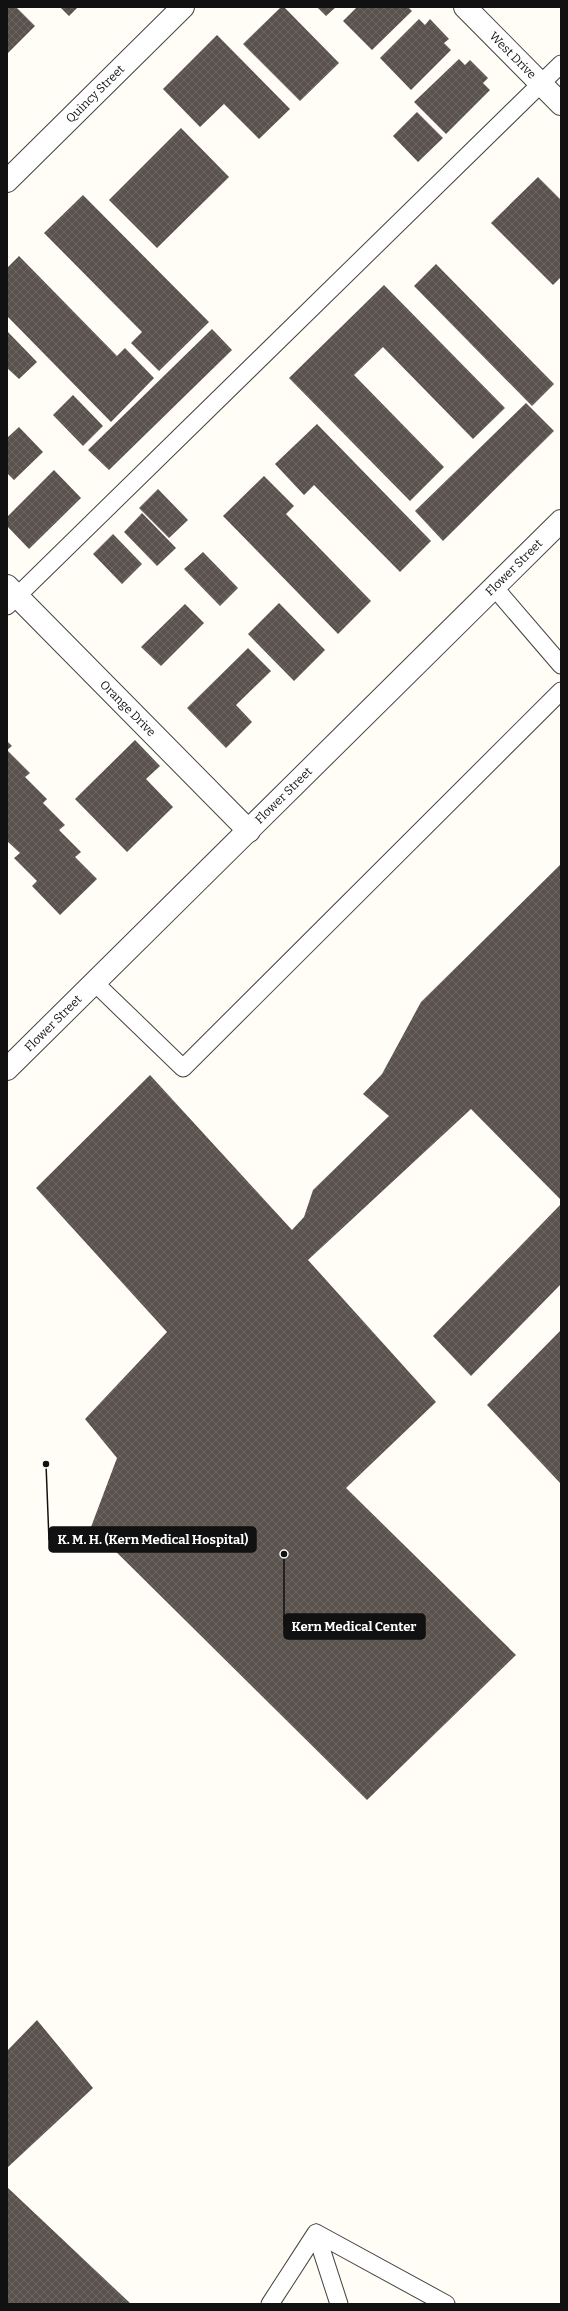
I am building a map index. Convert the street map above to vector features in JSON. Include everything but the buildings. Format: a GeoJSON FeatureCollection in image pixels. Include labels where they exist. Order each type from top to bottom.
{"type":"FeatureCollection","features":[{"type":"Feature","properties":{"kind":"street","name":"Quincy Street"},"geometry":{"type":"LineString","coordinates":[[7,181],[183,7]]}},
{"type":"Feature","properties":{"kind":"street","name":"West Drive"},"geometry":{"type":"LineString","coordinates":[[464,7],[561,104]]}},
{"type":"Feature","properties":{"kind":"street","name":"Flower Street"},"geometry":{"type":"LineString","coordinates":[[7,1070],[561,521]]}},
{"type":"Feature","properties":{"kind":"street","name":"Orange Drive"},"geometry":{"type":"LineString","coordinates":[[10,596],[249,830]]}},
{"type":"Feature","properties":{"kind":"lane"},"geometry":{"type":"LineString","coordinates":[[10,596],[561,64]]}},
{"type":"Feature","properties":{"kind":"lane"},"geometry":{"type":"LineString","coordinates":[[494,587],[561,665]]}},
{"type":"Feature","properties":{"kind":"lane"},"geometry":{"type":"LineString","coordinates":[[94,983],[183,1068],[561,691]]}},
{"type":"Feature","properties":{"kind":"lane"},"geometry":{"type":"LineString","coordinates":[[270,2304],[316,2233]]}},
{"type":"Feature","properties":{"kind":"lane"},"geometry":{"type":"LineString","coordinates":[[316,2233],[339,2304]]}},
{"type":"Feature","properties":{"kind":"lane"},"geometry":{"type":"LineString","coordinates":[[316,2233],[446,2304]]}},
{"type":"Feature","properties":{"kind":"place","name":"K. M. H. (Kern Medical Hospital)"},"geometry":{"type":"Point","coordinates":[46,1464]}},
{"type":"Feature","properties":{"kind":"place","name":"Kern Medical Center"},"geometry":{"type":"Point","coordinates":[284,1554]}}]}
